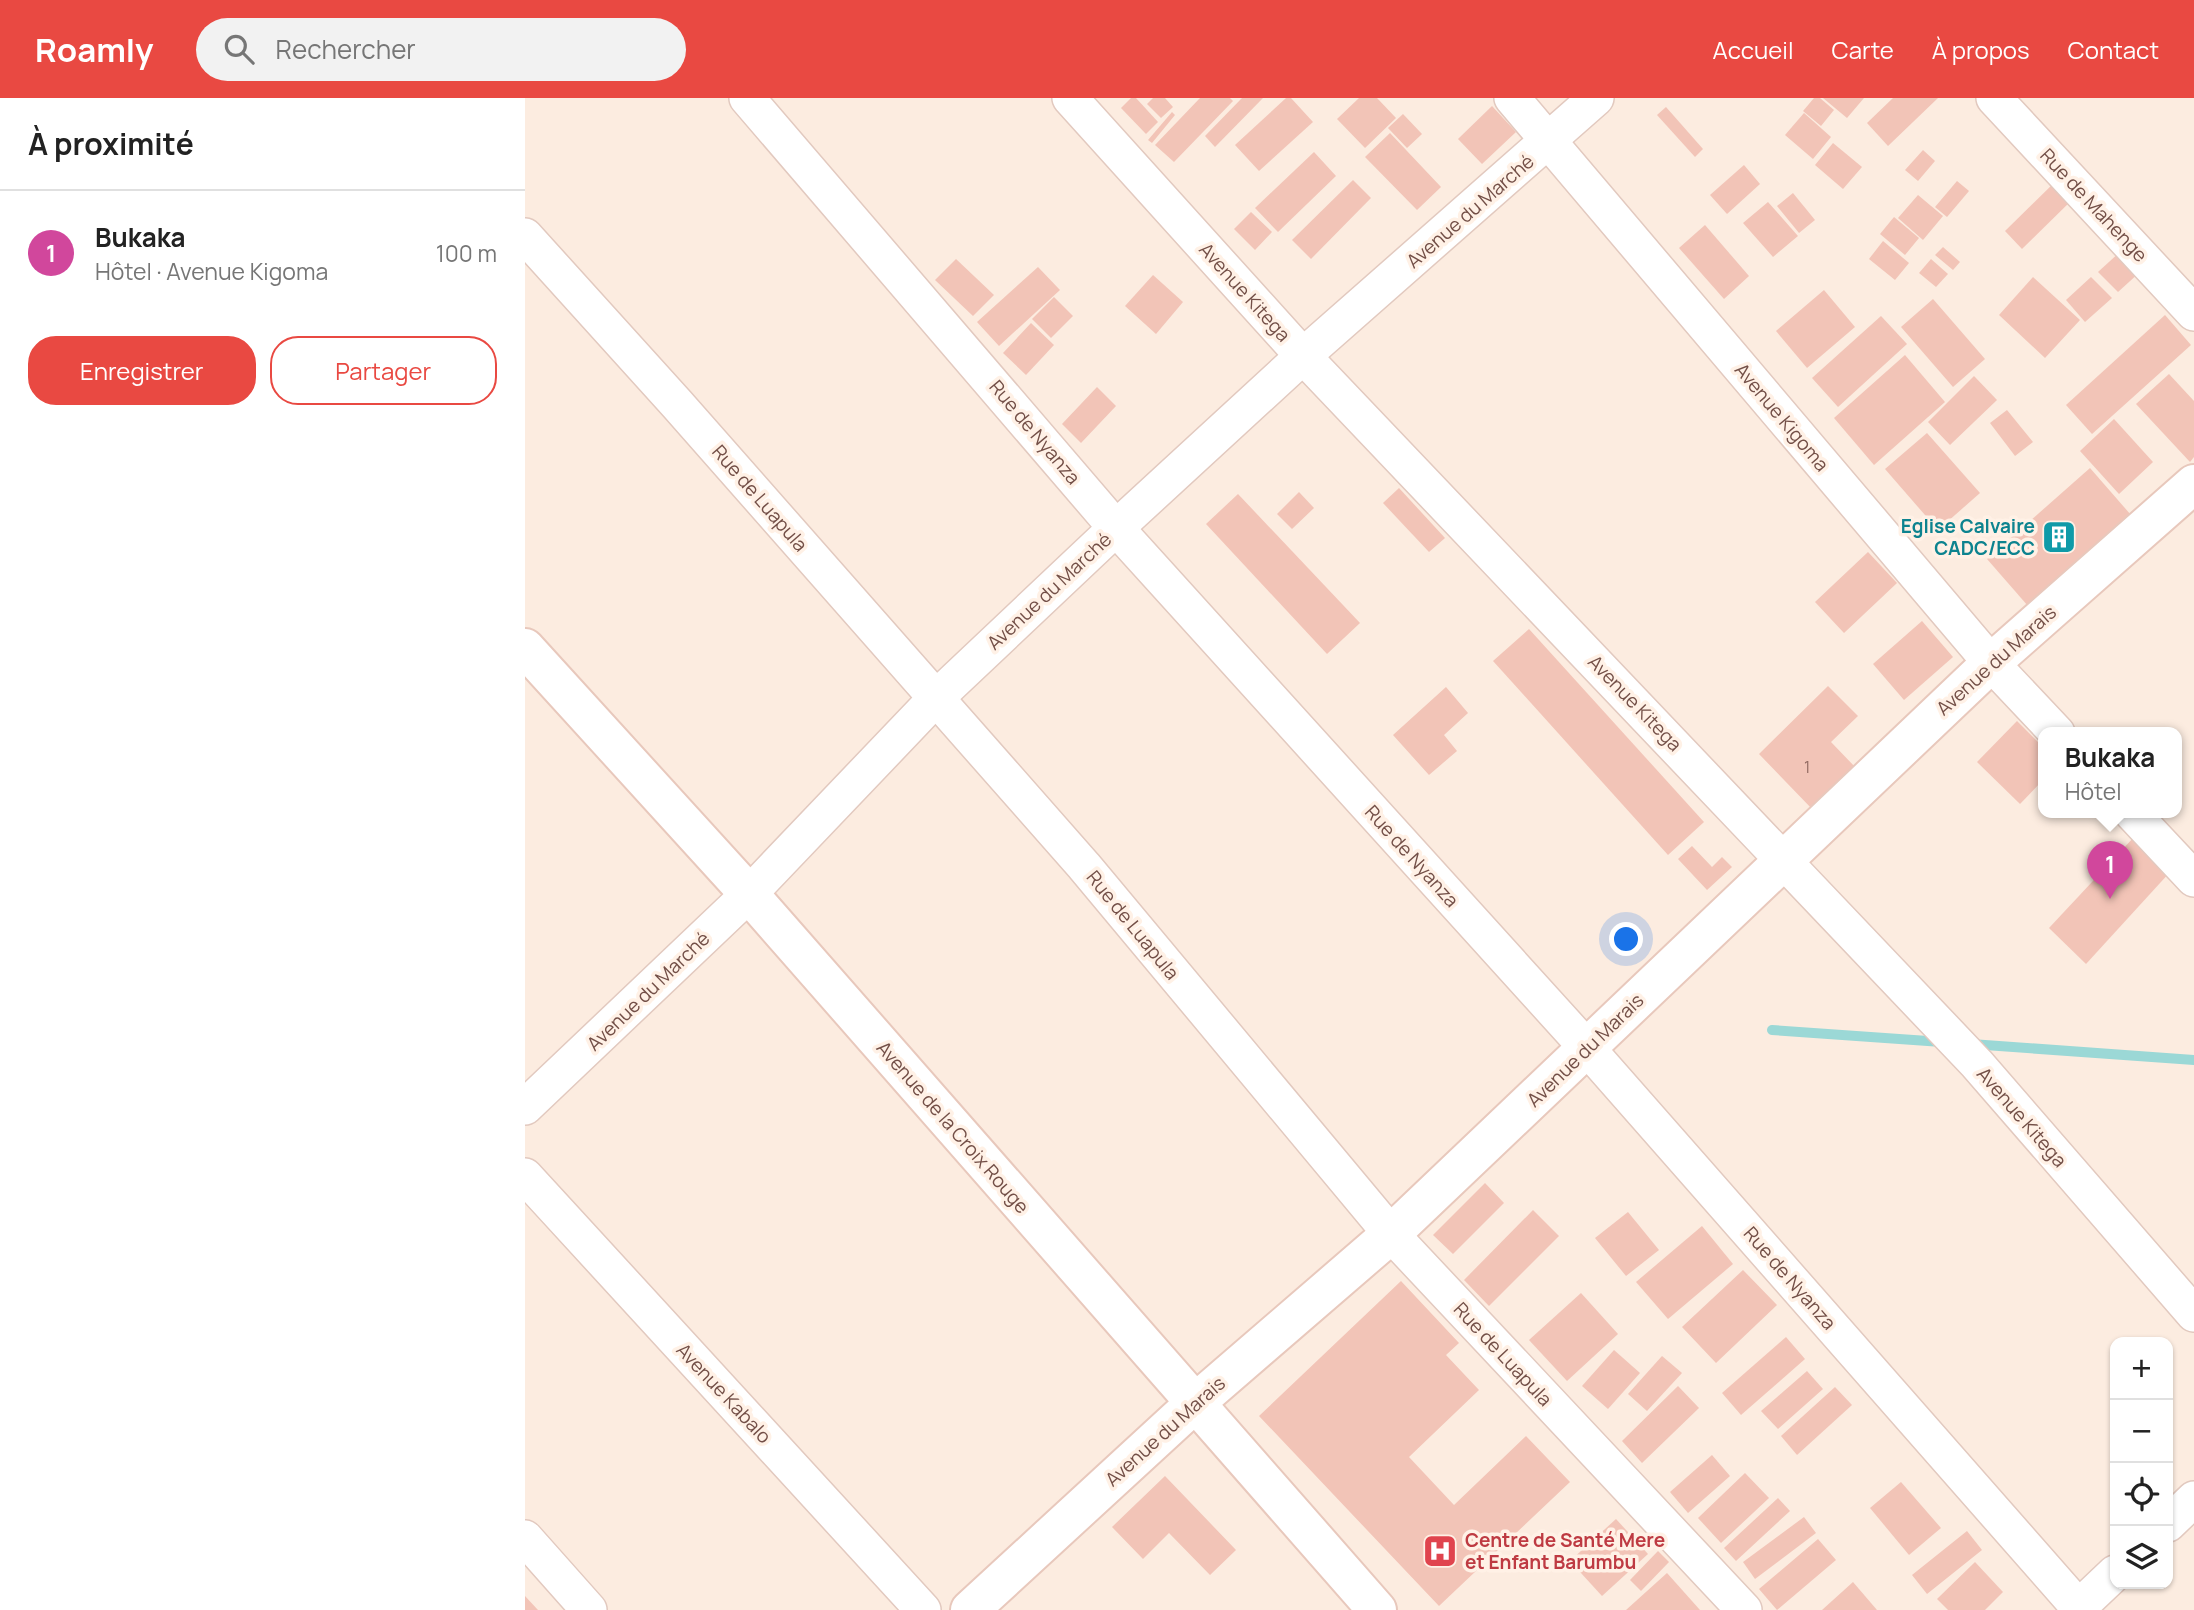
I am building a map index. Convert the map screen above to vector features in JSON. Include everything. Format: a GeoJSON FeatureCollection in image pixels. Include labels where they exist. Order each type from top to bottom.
{"type":"FeatureCollection","features":[{"type":"Feature","properties":{"kind":"street","name":"Rue de Nyanza"},"geometry":{"type":"LineString","coordinates":[[747,98],[1116,528],[1587,1048],[2079,1609]]}},
{"type":"Feature","properties":{"kind":"street","name":"Avenue Kitega"},"geometry":{"type":"LineString","coordinates":[[1070,98],[1303,356],[1977,1064],[2194,1314]]}},
{"type":"Feature","properties":{"kind":"street","name":"Avenue Kigoma"},"geometry":{"type":"LineString","coordinates":[[1512,98],[1991,663],[2051,727]]}},
{"type":"Feature","properties":{"kind":"street","name":"Avenue du Marché"},"geometry":{"type":"LineString","coordinates":[[525,1107],[750,894],[936,698],[1116,528],[1303,356],[1596,98]]}},
{"type":"Feature","properties":{"kind":"street","name":"Rue de Mahenge"},"geometry":{"type":"LineString","coordinates":[[1994,98],[2194,313]]}},
{"type":"Feature","properties":{"kind":"street","name":"Rue de Luapula"},"geometry":{"type":"LineString","coordinates":[[525,236],[1084,866],[1391,1234],[1744,1610]]}},
{"type":"Feature","properties":{"kind":"street","name":"Avenue du Marais"},"geometry":{"type":"LineString","coordinates":[[970,1610],[1194,1404],[1391,1234],[1991,663],[2194,484]]}},
{"type":"Feature","properties":{"kind":"street","name":"Avenue de la Croix Rouge"},"geometry":{"type":"LineString","coordinates":[[525,649],[750,894],[1377,1610]]}},
{"type":"Feature","properties":{"kind":"street"},"geometry":{"type":"LineString","coordinates":[[2137,818],[2194,879]]}},
{"type":"Feature","properties":{"kind":"street","name":"Avenue Kabalo"},"geometry":{"type":"LineString","coordinates":[[525,1176],[923,1610]]}},
{"type":"Feature","properties":{"kind":"street"},"geometry":{"type":"LineString","coordinates":[[2173,1519],[2194,1499]]}},
{"type":"Feature","properties":{"kind":"street"},"geometry":{"type":"LineString","coordinates":[[525,1538],[589,1610]]}},
{"type":"Feature","properties":{"kind":"street"},"geometry":{"type":"LineString","coordinates":[[2079,1609],[2110,1578]]}},
{"type":"Feature","properties":{"kind":"building"},"geometry":{"type":"Polygon","coordinates":[[[1131,98],[1136,98],[1158,122],[1146,134],[1121,108],[1131,98]]]}},
{"type":"Feature","properties":{"kind":"building"},"geometry":{"type":"Polygon","coordinates":[[[1153,98],[1165,98],[1173,107],[1161,118],[1147,104],[1153,98]]]}},
{"type":"Feature","properties":{"kind":"building"},"geometry":{"type":"Polygon","coordinates":[[[1200,98],[1230,98],[1233,101],[1174,162],[1155,145],[1200,98]]]}},
{"type":"Feature","properties":{"kind":"building"},"geometry":{"type":"Polygon","coordinates":[[[1242,98],[1263,98],[1215,147],[1205,136],[1242,98]]]}},
{"type":"Feature","properties":{"kind":"building"},"geometry":{"type":"Polygon","coordinates":[[[1286,98],[1291,98],[1313,122],[1259,171],[1235,145],[1286,98]]]}},
{"type":"Feature","properties":{"kind":"building"},"geometry":{"type":"Polygon","coordinates":[[[1359,98],[1377,98],[1396,118],[1365,148],[1337,119],[1359,98]]]}},
{"type":"Feature","properties":{"kind":"building"},"geometry":{"type":"Polygon","coordinates":[[[1814,98],[1820,98],[1834,110],[1821,126],[1803,111],[1814,98]]]}},
{"type":"Feature","properties":{"kind":"building"},"geometry":{"type":"Polygon","coordinates":[[[1823,98],[1864,98],[1847,118],[1823,98]]]}},
{"type":"Feature","properties":{"kind":"building"},"geometry":{"type":"Polygon","coordinates":[[[1893,98],[1938,98],[1888,146],[1867,123],[1893,98]]]}},
{"type":"Feature","properties":{"kind":"building"},"geometry":{"type":"Polygon","coordinates":[[[1492,106],[1516,132],[1482,164],[1458,139],[1492,106]]]}},
{"type":"Feature","properties":{"kind":"building"},"geometry":{"type":"Polygon","coordinates":[[[1666,107],[1703,149],[1695,157],[1657,115],[1666,107]]]}},
{"type":"Feature","properties":{"kind":"building"},"geometry":{"type":"Polygon","coordinates":[[[1172,112],[1175,115],[1152,143],[1148,140],[1172,112]]]}},
{"type":"Feature","properties":{"kind":"building"},"geometry":{"type":"Polygon","coordinates":[[[1804,113],[1831,137],[1813,159],[1785,135],[1804,113]]]}},
{"type":"Feature","properties":{"kind":"building"},"geometry":{"type":"Polygon","coordinates":[[[1403,114],[1422,134],[1407,148],[1388,128],[1403,114]]]}},
{"type":"Feature","properties":{"kind":"building"},"geometry":{"type":"Polygon","coordinates":[[[1390,133],[1441,187],[1417,210],[1365,157],[1390,133]]]}},
{"type":"Feature","properties":{"kind":"building"},"geometry":{"type":"Polygon","coordinates":[[[1833,143],[1862,167],[1843,189],[1815,165],[1833,143]]]}},
{"type":"Feature","properties":{"kind":"building"},"geometry":{"type":"Polygon","coordinates":[[[1923,150],[1935,161],[1918,181],[1905,170],[1923,150]]]}},
{"type":"Feature","properties":{"kind":"building"},"geometry":{"type":"Polygon","coordinates":[[[1314,152],[1336,176],[1278,232],[1255,208],[1314,152]]]}},
{"type":"Feature","properties":{"kind":"building"},"geometry":{"type":"Polygon","coordinates":[[[1744,165],[1760,184],[1727,214],[1710,195],[1744,165]]]}},
{"type":"Feature","properties":{"kind":"building"},"geometry":{"type":"Polygon","coordinates":[[[2058,179],[2075,197],[2022,249],[2005,231],[2058,179]]]}},
{"type":"Feature","properties":{"kind":"building"},"geometry":{"type":"Polygon","coordinates":[[[1353,180],[1371,198],[1311,259],[1292,240],[1353,180]]]}},
{"type":"Feature","properties":{"kind":"building"},"geometry":{"type":"Polygon","coordinates":[[[1957,181],[1969,191],[1947,217],[1935,207],[1957,181]]]}},
{"type":"Feature","properties":{"kind":"building"},"geometry":{"type":"Polygon","coordinates":[[[1793,193],[1815,220],[1799,233],[1777,206],[1793,193]]]}},
{"type":"Feature","properties":{"kind":"building"},"geometry":{"type":"Polygon","coordinates":[[[1918,195],[1943,216],[1923,240],[1898,218],[1918,195]]]}},
{"type":"Feature","properties":{"kind":"building"},"geometry":{"type":"Polygon","coordinates":[[[1768,202],[1798,236],[1773,257],[1743,223],[1768,202]]]}},
{"type":"Feature","properties":{"kind":"building"},"geometry":{"type":"Polygon","coordinates":[[[1251,212],[1272,232],[1255,250],[1234,229],[1251,212]]]}},
{"type":"Feature","properties":{"kind":"building"},"geometry":{"type":"Polygon","coordinates":[[[1894,217],[1919,238],[1905,255],[1880,234],[1894,217]]]}},
{"type":"Feature","properties":{"kind":"building"},"geometry":{"type":"Polygon","coordinates":[[[1705,225],[1749,276],[1724,299],[1679,248],[1705,225]]]}},
{"type":"Feature","properties":{"kind":"building"},"geometry":{"type":"Polygon","coordinates":[[[1883,241],[1909,263],[1895,280],[1869,259],[1883,241]]]}},
{"type":"Feature","properties":{"kind":"building"},"geometry":{"type":"Polygon","coordinates":[[[1943,247],[1960,262],[1953,270],[1935,255],[1943,247]]]}},
{"type":"Feature","properties":{"kind":"building"},"geometry":{"type":"Polygon","coordinates":[[[2121,251],[2140,272],[2118,292],[2098,272],[2121,251]]]}},
{"type":"Feature","properties":{"kind":"building"},"geometry":{"type":"Polygon","coordinates":[[[956,259],[994,295],[973,316],[935,280],[956,259]]]}},
{"type":"Feature","properties":{"kind":"building"},"geometry":{"type":"Polygon","coordinates":[[[1931,259],[1948,274],[1936,287],[1919,273],[1931,259]]]}},
{"type":"Feature","properties":{"kind":"building"},"geometry":{"type":"Polygon","coordinates":[[[1038,267],[1060,290],[999,346],[977,322],[1038,267]]]}},
{"type":"Feature","properties":{"kind":"building"},"geometry":{"type":"Polygon","coordinates":[[[1153,275],[1183,302],[1156,334],[1125,306],[1153,275]]]}},
{"type":"Feature","properties":{"kind":"building"},"geometry":{"type":"Polygon","coordinates":[[[2033,277],[2080,320],[2045,358],[1999,315],[2033,277]]]}},
{"type":"Feature","properties":{"kind":"building"},"geometry":{"type":"Polygon","coordinates":[[[2091,277],[2112,298],[2085,322],[2066,300],[2091,277]]]}},
{"type":"Feature","properties":{"kind":"building"},"geometry":{"type":"Polygon","coordinates":[[[1824,290],[1855,327],[1807,368],[1776,331],[1824,290]]]}},
{"type":"Feature","properties":{"kind":"building"},"geometry":{"type":"Polygon","coordinates":[[[1054,297],[1073,316],[1051,338],[1032,319],[1054,297]]]}},
{"type":"Feature","properties":{"kind":"building"},"geometry":{"type":"Polygon","coordinates":[[[1933,299],[1985,359],[1953,387],[1901,327],[1933,299]]]}},
{"type":"Feature","properties":{"kind":"building"},"geometry":{"type":"Polygon","coordinates":[[[2165,315],[2191,345],[2092,434],[2066,405],[2165,315]]]}},
{"type":"Feature","properties":{"kind":"building"},"geometry":{"type":"Polygon","coordinates":[[[1881,316],[1907,344],[1838,407],[1812,378],[1881,316]]]}},
{"type":"Feature","properties":{"kind":"building"},"geometry":{"type":"Polygon","coordinates":[[[1031,323],[1054,345],[1026,375],[1003,353],[1031,323]]]}},
{"type":"Feature","properties":{"kind":"building"},"geometry":{"type":"Polygon","coordinates":[[[1905,355],[1945,402],[1874,465],[1834,418],[1905,355]]]}},
{"type":"Feature","properties":{"kind":"building"},"geometry":{"type":"Polygon","coordinates":[[[2169,374],[2194,401],[2194,457],[2190,462],[2136,404],[2169,374]]]}},
{"type":"Feature","properties":{"kind":"building"},"geometry":{"type":"Polygon","coordinates":[[[1974,376],[1997,400],[1950,445],[1928,422],[1974,376]]]}},
{"type":"Feature","properties":{"kind":"building"},"geometry":{"type":"Polygon","coordinates":[[[1097,387],[1116,406],[1081,443],[1062,424],[1097,387]]]}},
{"type":"Feature","properties":{"kind":"building"},"geometry":{"type":"Polygon","coordinates":[[[2007,410],[2033,442],[2015,456],[1990,423],[2007,410]]]}},
{"type":"Feature","properties":{"kind":"building"},"geometry":{"type":"Polygon","coordinates":[[[2114,419],[2153,462],[2119,494],[2080,451],[2114,419]]]}},
{"type":"Feature","properties":{"kind":"building"},"geometry":{"type":"Polygon","coordinates":[[[1927,433],[1980,493],[1938,530],[1885,469],[1927,433]]]}},
{"type":"Feature","properties":{"kind":"building","name":"Eglise Calvaire CADC/ECC"},"geometry":{"type":"Polygon","coordinates":[[[2090,468],[2131,515],[2028,606],[1987,559],[2090,468]]]}},
{"type":"Feature","properties":{"kind":"building"},"geometry":{"type":"Polygon","coordinates":[[[1399,488],[1445,538],[1429,552],[1383,503],[1399,488]]]}},
{"type":"Feature","properties":{"kind":"building"},"geometry":{"type":"Polygon","coordinates":[[[1299,492],[1314,508],[1292,529],[1277,514],[1299,492]]]}},
{"type":"Feature","properties":{"kind":"building"},"geometry":{"type":"Polygon","coordinates":[[[1238,494],[1360,623],[1327,654],[1206,524],[1238,494]]]}},
{"type":"Feature","properties":{"kind":"building"},"geometry":{"type":"Polygon","coordinates":[[[1868,552],[1897,583],[1844,633],[1815,602],[1868,552]]]}},
{"type":"Feature","properties":{"kind":"building"},"geometry":{"type":"Polygon","coordinates":[[[1922,621],[1953,657],[1904,700],[1873,664],[1922,621]]]}},
{"type":"Feature","properties":{"kind":"building"},"geometry":{"type":"Polygon","coordinates":[[[1529,629],[1704,822],[1668,855],[1493,661],[1529,629]]]}},
{"type":"Feature","properties":{"kind":"building"},"geometry":{"type":"Polygon","coordinates":[[[1828,686],[1858,716],[1831,742],[1856,768],[1813,810],[1759,754],[1828,686]]]}},
{"type":"Feature","properties":{"kind":"building"},"geometry":{"type":"Polygon","coordinates":[[[1446,687],[1468,713],[1444,735],[1457,751],[1429,775],[1393,735],[1446,687]]]}},
{"type":"Feature","properties":{"kind":"building"},"geometry":{"type":"Polygon","coordinates":[[[2017,721],[2038,742],[2038,785],[2020,804],[1977,762],[2017,721]]]}},
{"type":"Feature","properties":{"kind":"building"},"geometry":{"type":"Polygon","coordinates":[[[2135,836],[2171,871],[2086,964],[2049,928],[2135,836]]]}},
{"type":"Feature","properties":{"kind":"building"},"geometry":{"type":"Polygon","coordinates":[[[1692,846],[1712,867],[1722,857],[1732,867],[1707,890],[1678,859],[1692,846]]]}},
{"type":"Feature","properties":{"kind":"building"},"geometry":{"type":"Polygon","coordinates":[[[1485,1183],[1504,1203],[1453,1254],[1433,1235],[1485,1183]]]}},
{"type":"Feature","properties":{"kind":"building"},"geometry":{"type":"Polygon","coordinates":[[[1533,1210],[1559,1236],[1489,1306],[1464,1280],[1533,1210]]]}},
{"type":"Feature","properties":{"kind":"building"},"geometry":{"type":"Polygon","coordinates":[[[1628,1212],[1659,1250],[1626,1276],[1595,1238],[1628,1212]]]}},
{"type":"Feature","properties":{"kind":"building"},"geometry":{"type":"Polygon","coordinates":[[[1702,1226],[1733,1264],[1668,1319],[1636,1282],[1702,1226]]]}},
{"type":"Feature","properties":{"kind":"building"},"geometry":{"type":"Polygon","coordinates":[[[1743,1270],[1777,1305],[1716,1363],[1682,1327],[1743,1270]]]}},
{"type":"Feature","properties":{"kind":"building"},"geometry":{"type":"Polygon","coordinates":[[[1401,1281],[1459,1343],[1446,1355],[1479,1390],[1409,1457],[1454,1505],[1526,1436],[1570,1482],[1439,1606],[1259,1416],[1401,1281]]]}},
{"type":"Feature","properties":{"kind":"building"},"geometry":{"type":"Polygon","coordinates":[[[1581,1293],[1618,1334],[1567,1381],[1529,1340],[1581,1293]]]}},
{"type":"Feature","properties":{"kind":"building"},"geometry":{"type":"Polygon","coordinates":[[[1786,1337],[1805,1359],[1741,1415],[1722,1393],[1786,1337]]]}},
{"type":"Feature","properties":{"kind":"building"},"geometry":{"type":"Polygon","coordinates":[[[1614,1350],[1640,1373],[1608,1409],[1582,1386],[1614,1350]]]}},
{"type":"Feature","properties":{"kind":"building"},"geometry":{"type":"Polygon","coordinates":[[[1662,1356],[1682,1373],[1647,1411],[1628,1394],[1662,1356]]]}},
{"type":"Feature","properties":{"kind":"building"},"geometry":{"type":"Polygon","coordinates":[[[1807,1371],[1823,1389],[1778,1429],[1761,1411],[1807,1371]]]}},
{"type":"Feature","properties":{"kind":"building"},"geometry":{"type":"Polygon","coordinates":[[[1678,1386],[1699,1408],[1642,1463],[1622,1441],[1678,1386]]]}},
{"type":"Feature","properties":{"kind":"building"},"geometry":{"type":"Polygon","coordinates":[[[1835,1387],[1852,1405],[1797,1455],[1781,1436],[1835,1387]]]}},
{"type":"Feature","properties":{"kind":"building"},"geometry":{"type":"Polygon","coordinates":[[[1712,1455],[1730,1476],[1688,1513],[1670,1492],[1712,1455]]]}},
{"type":"Feature","properties":{"kind":"building"},"geometry":{"type":"Polygon","coordinates":[[[1745,1473],[1769,1498],[1721,1543],[1698,1518],[1745,1473]]]}},
{"type":"Feature","properties":{"kind":"building"},"geometry":{"type":"Polygon","coordinates":[[[1165,1476],[1236,1550],[1210,1575],[1169,1533],[1143,1559],[1112,1527],[1165,1476]]]}},
{"type":"Feature","properties":{"kind":"building"},"geometry":{"type":"Polygon","coordinates":[[[1901,1482],[1941,1528],[1909,1555],[1870,1508],[1901,1482]]]}},
{"type":"Feature","properties":{"kind":"building"},"geometry":{"type":"Polygon","coordinates":[[[1778,1498],[1790,1511],[1736,1561],[1724,1548],[1778,1498]]]}},
{"type":"Feature","properties":{"kind":"building"},"geometry":{"type":"Polygon","coordinates":[[[1804,1517],[1816,1533],[1755,1579],[1743,1562],[1804,1517]]]}},
{"type":"Feature","properties":{"kind":"building"},"geometry":{"type":"Polygon","coordinates":[[[1616,1519],[1648,1554],[1602,1596],[1570,1561],[1616,1519]]]}},
{"type":"Feature","properties":{"kind":"building"},"geometry":{"type":"Polygon","coordinates":[[[1967,1531],[1982,1550],[1927,1594],[1912,1575],[1967,1531]]]}},
{"type":"Feature","properties":{"kind":"building"},"geometry":{"type":"Polygon","coordinates":[[[1818,1539],[1836,1560],[1777,1610],[1759,1589],[1818,1539]]]}},
{"type":"Feature","properties":{"kind":"building"},"geometry":{"type":"Polygon","coordinates":[[[1658,1551],[1669,1562],[1641,1591],[1630,1580],[1658,1551]]]}},
{"type":"Feature","properties":{"kind":"building"},"geometry":{"type":"Polygon","coordinates":[[[1975,1562],[2003,1592],[1985,1610],[1948,1610],[1937,1599],[1975,1562]]]}},
{"type":"Feature","properties":{"kind":"building"},"geometry":{"type":"Polygon","coordinates":[[[1667,1573],[1700,1610],[1626,1610],[1667,1573]]]}},
{"type":"Feature","properties":{"kind":"building"},"geometry":{"type":"Polygon","coordinates":[[[1853,1582],[1877,1610],[1822,1610],[1853,1582]]]}},
{"type":"Feature","properties":{"kind":"building"},"geometry":{"type":"Polygon","coordinates":[[[525,1596],[538,1610],[525,1610],[525,1596]]]}},
{"type":"Feature","properties":{"kind":"waterway"},"geometry":{"type":"LineString","coordinates":[[1772,1030],[1942,1042]]}},
{"type":"Feature","properties":{"kind":"waterway"},"geometry":{"type":"LineString","coordinates":[[1971,1044],[2194,1060]]}},
{"type":"Feature","properties":{"kind":"place","name":"Eglise Calvaire CADC/ECC"},"geometry":{"type":"Point","coordinates":[2059,537]}},
{"type":"Feature","properties":{"kind":"place","name":"Bukaka"},"geometry":{"type":"Point","coordinates":[2110,899]}},
{"type":"Feature","properties":{"kind":"place","name":"Centre de Santé Mere et Enfant Barumbu"},"geometry":{"type":"Point","coordinates":[1440,1551]}}]}
